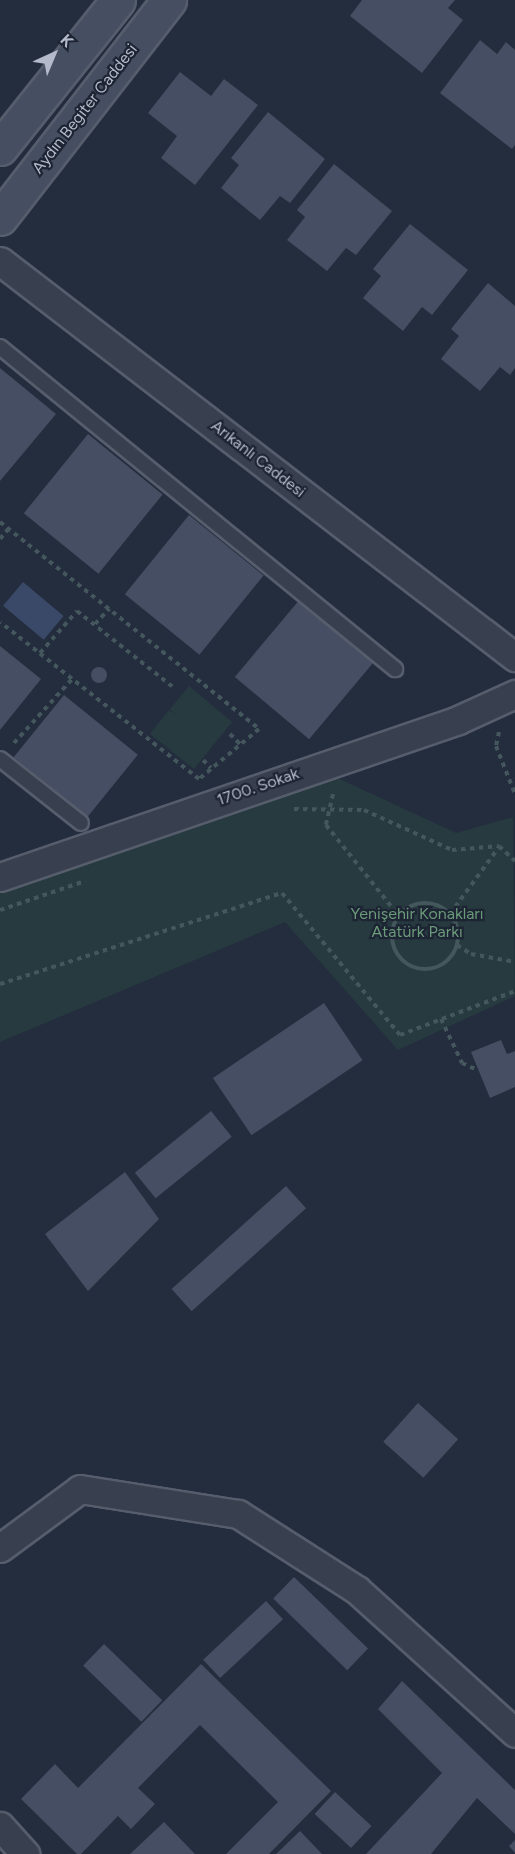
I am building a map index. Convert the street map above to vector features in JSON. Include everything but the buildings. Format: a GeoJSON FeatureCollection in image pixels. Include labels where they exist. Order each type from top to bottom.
{"type":"FeatureCollection","features":[{"type":"Feature","properties":{"kind":"street"},"geometry":{"type":"LineString","coordinates":[[0,148],[118,0]]}},
{"type":"Feature","properties":{"kind":"street","name":"Aydın Begiter Caddesi"},"geometry":{"type":"LineString","coordinates":[[0,218],[169,0]]}},
{"type":"Feature","properties":{"kind":"street"},"geometry":{"type":"LineString","coordinates":[[0,229],[0,238]]}},
{"type":"Feature","properties":{"kind":"street","name":"Arıkanlı Caddesi"},"geometry":{"type":"LineString","coordinates":[[0,261],[515,657]]}},
{"type":"Feature","properties":{"kind":"street","name":"1700. Sokak"},"geometry":{"type":"LineString","coordinates":[[0,877],[339,758],[458,720],[510,696]]}},
{"type":"Feature","properties":{"kind":"street"},"geometry":{"type":"LineString","coordinates":[[0,1548],[80,1489],[238,1514],[357,1590],[515,1733]]}},
{"type":"Feature","properties":{"kind":"street"},"geometry":{"type":"LineString","coordinates":[[0,1826],[25,1854]]}},
{"type":"Feature","properties":{"kind":"lane"},"geometry":{"type":"LineString","coordinates":[[0,347],[395,669]]}},
{"type":"Feature","properties":{"kind":"lane"},"geometry":{"type":"LineString","coordinates":[[4,754],[81,823]]}},
{"type":"Feature","properties":{"kind":"path"},"geometry":{"type":"LineString","coordinates":[[0,522],[259,729],[199,779],[0,622]]}},
{"type":"Feature","properties":{"kind":"path"},"geometry":{"type":"LineString","coordinates":[[0,539],[8,529]]}},
{"type":"Feature","properties":{"kind":"path"},"geometry":{"type":"LineString","coordinates":[[94,624],[109,609]]}},
{"type":"Feature","properties":{"kind":"path"},"geometry":{"type":"LineString","coordinates":[[40,653],[77,611],[173,687]]}},
{"type":"Feature","properties":{"kind":"path"},"geometry":{"type":"LineString","coordinates":[[4,754],[72,679]]}},
{"type":"Feature","properties":{"kind":"path"},"geometry":{"type":"LineString","coordinates":[[510,696],[496,746],[515,794]]}},
{"type":"Feature","properties":{"kind":"path"},"geometry":{"type":"LineString","coordinates":[[230,734],[240,744]]}},
{"type":"Feature","properties":{"kind":"path"},"geometry":{"type":"LineString","coordinates":[[339,758],[340,772],[328,807],[326,825],[398,915]]}},
{"type":"Feature","properties":{"kind":"path"},"geometry":{"type":"LineString","coordinates":[[203,760],[211,768]]}},
{"type":"Feature","properties":{"kind":"path"},"geometry":{"type":"LineString","coordinates":[[287,811],[328,807],[364,810],[452,850],[499,846],[515,861]]}},
{"type":"Feature","properties":{"kind":"path"},"geometry":{"type":"LineString","coordinates":[[450,914],[499,846]]}},
{"type":"Feature","properties":{"kind":"path"},"geometry":{"type":"LineString","coordinates":[[0,910],[88,880]]}},
{"type":"Feature","properties":{"kind":"path"},"geometry":{"type":"LineString","coordinates":[[0,984],[282,893],[400,1035],[515,991]]}},
{"type":"Feature","properties":{"kind":"path"},"geometry":{"type":"LineString","coordinates":[[428,902],[450,914],[456,921],[457,945],[454,955],[440,967],[422,970],[405,964],[394,950],[391,933],[398,915],[412,905],[428,902]]}},
{"type":"Feature","properties":{"kind":"path"},"geometry":{"type":"LineString","coordinates":[[457,945],[471,954],[515,962]]}},
{"type":"Feature","properties":{"kind":"path"},"geometry":{"type":"LineString","coordinates":[[441,1019],[462,1063],[477,1070]]}},
{"type":"Feature","properties":{"kind":"green space"},"geometry":{"type":"Polygon","coordinates":[[[189,686],[232,722],[194,769],[150,734],[169,710],[176,715],[170,709],[189,686]]]}},
{"type":"Feature","properties":{"kind":"green space","name":"Yenişehir Konakları Atatürk Parkı"},"geometry":{"type":"Polygon","coordinates":[[[329,774],[456,833],[513,817],[515,996],[398,1050],[285,922],[0,1042],[0,888],[329,774]]]}},
{"type":"Feature","properties":{"kind":"water"},"geometry":{"type":"Polygon","coordinates":[[[23,582],[64,616],[44,640],[3,606],[23,582]]]}}]}
